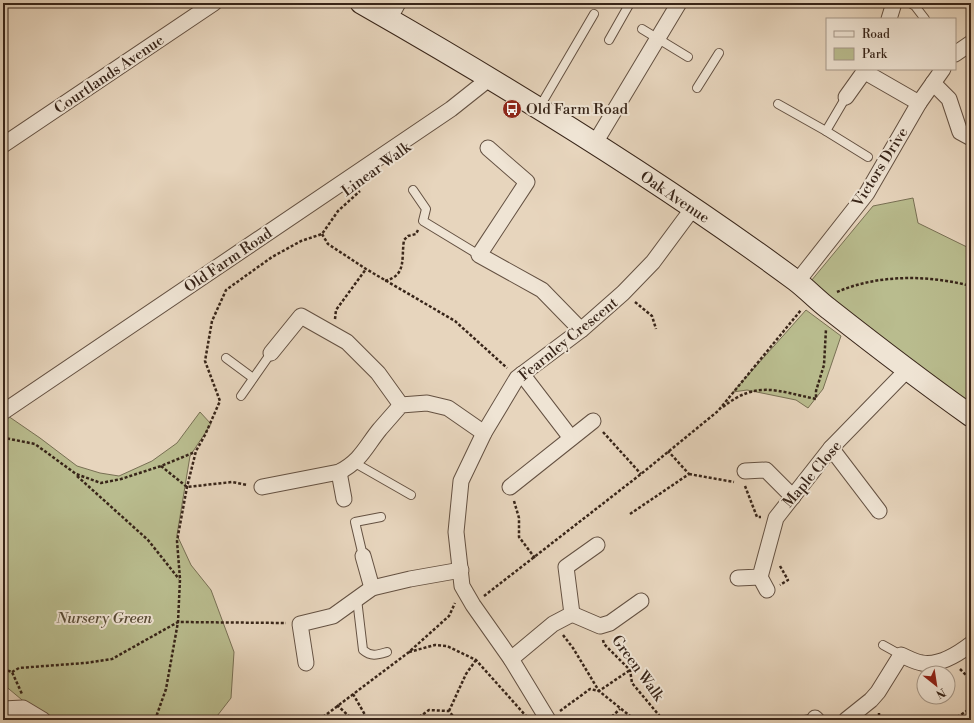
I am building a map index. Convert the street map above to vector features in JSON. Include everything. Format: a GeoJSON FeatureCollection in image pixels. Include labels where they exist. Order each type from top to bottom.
{"type":"FeatureCollection","features":[{"type":"Feature","properties":{"kind":"street","name":"Courtlands Avenue"},"geometry":{"type":"LineString","coordinates":[[3,145],[214,3]]}},
{"type":"Feature","properties":{"kind":"street","name":"Oak Avenue"},"geometry":{"type":"LineString","coordinates":[[361,3],[393,11],[490,78],[595,143],[693,208],[797,282],[832,300],[907,370],[971,416]]}},
{"type":"Feature","properties":{"kind":"street"},"geometry":{"type":"LineString","coordinates":[[595,143],[679,3]]}},
{"type":"Feature","properties":{"kind":"street"},"geometry":{"type":"LineString","coordinates":[[889,18],[894,3]]}},
{"type":"Feature","properties":{"kind":"street"},"geometry":{"type":"LineString","coordinates":[[956,53],[971,43]]}},
{"type":"Feature","properties":{"kind":"street"},"geometry":{"type":"LineString","coordinates":[[846,97],[866,70],[919,103]]}},
{"type":"Feature","properties":{"kind":"street","name":"Victors Drive"},"geometry":{"type":"LineString","coordinates":[[797,282],[867,193],[919,103],[943,70]]}},
{"type":"Feature","properties":{"kind":"street","name":"Old Farm Road"},"geometry":{"type":"LineString","coordinates":[[3,412],[177,301],[451,109],[490,78]]}},
{"type":"Feature","properties":{"kind":"street"},"geometry":{"type":"LineString","coordinates":[[933,83],[949,99],[960,132],[971,138]]}},
{"type":"Feature","properties":{"kind":"street"},"geometry":{"type":"LineString","coordinates":[[488,148],[527,182],[479,255],[542,290],[581,330]]}},
{"type":"Feature","properties":{"kind":"street","name":"Fearnley Crescent"},"geometry":{"type":"LineString","coordinates":[[548,720],[511,659],[473,605],[462,586],[456,532],[461,481],[484,433],[520,376],[581,330],[623,293],[653,262],[693,208]]}},
{"type":"Feature","properties":{"kind":"street"},"geometry":{"type":"LineString","coordinates":[[271,353],[301,316],[347,342],[378,373],[401,406]]}},
{"type":"Feature","properties":{"kind":"street","name":"Maple Close"},"geometry":{"type":"LineString","coordinates":[[738,578],[764,584],[776,518],[832,448],[907,370]]}},
{"type":"Feature","properties":{"kind":"street"},"geometry":{"type":"LineString","coordinates":[[520,376],[571,438]]}},
{"type":"Feature","properties":{"kind":"street"},"geometry":{"type":"LineString","coordinates":[[262,487],[339,472],[355,463],[380,429],[401,406],[427,403],[448,408],[484,433]]}},
{"type":"Feature","properties":{"kind":"street"},"geometry":{"type":"LineString","coordinates":[[510,487],[593,421]]}},
{"type":"Feature","properties":{"kind":"street"},"geometry":{"type":"LineString","coordinates":[[832,448],[879,511]]}},
{"type":"Feature","properties":{"kind":"street"},"geometry":{"type":"LineString","coordinates":[[745,471],[766,470],[793,497]]}},
{"type":"Feature","properties":{"kind":"street"},"geometry":{"type":"LineString","coordinates":[[339,472],[344,499]]}},
{"type":"Feature","properties":{"kind":"street"},"geometry":{"type":"LineString","coordinates":[[572,614],[566,567],[597,545]]}},
{"type":"Feature","properties":{"kind":"street"},"geometry":{"type":"LineString","coordinates":[[363,556],[372,588]]}},
{"type":"Feature","properties":{"kind":"street"},"geometry":{"type":"LineString","coordinates":[[306,663],[300,624],[333,616],[372,588],[410,579],[461,570]]}},
{"type":"Feature","properties":{"kind":"street"},"geometry":{"type":"LineString","coordinates":[[572,614],[600,626],[610,623],[641,601]]}},
{"type":"Feature","properties":{"kind":"street"},"geometry":{"type":"LineString","coordinates":[[511,659],[553,624],[572,614]]}},
{"type":"Feature","properties":{"kind":"street"},"geometry":{"type":"LineString","coordinates":[[846,720],[875,696],[901,656],[922,663],[934,663],[958,654],[971,644]]}},
{"type":"Feature","properties":{"kind":"street"},"geometry":{"type":"LineString","coordinates":[[3,709],[18,707],[30,711],[43,720]]}},
{"type":"Feature","properties":{"kind":"lane"},"geometry":{"type":"LineString","coordinates":[[609,40],[624,19],[630,3]]}},
{"type":"Feature","properties":{"kind":"lane"},"geometry":{"type":"LineString","coordinates":[[910,3],[915,6],[924,18]]}},
{"type":"Feature","properties":{"kind":"lane"},"geometry":{"type":"LineString","coordinates":[[539,108],[594,14]]}},
{"type":"Feature","properties":{"kind":"lane"},"geometry":{"type":"LineString","coordinates":[[642,29],[688,57]]}},
{"type":"Feature","properties":{"kind":"lane"},"geometry":{"type":"LineString","coordinates":[[697,88],[706,67],[719,52]]}},
{"type":"Feature","properties":{"kind":"lane"},"geometry":{"type":"LineString","coordinates":[[826,131],[846,97]]}},
{"type":"Feature","properties":{"kind":"lane"},"geometry":{"type":"LineString","coordinates":[[778,104],[868,157]]}},
{"type":"Feature","properties":{"kind":"lane"},"geometry":{"type":"LineString","coordinates":[[413,190],[426,209],[422,221],[479,255]]}},
{"type":"Feature","properties":{"kind":"lane"},"geometry":{"type":"LineString","coordinates":[[241,396],[271,353]]}},
{"type":"Feature","properties":{"kind":"lane"},"geometry":{"type":"LineString","coordinates":[[226,358],[253,378]]}},
{"type":"Feature","properties":{"kind":"lane"},"geometry":{"type":"LineString","coordinates":[[355,463],[412,495]]}},
{"type":"Feature","properties":{"kind":"lane"},"geometry":{"type":"LineString","coordinates":[[363,556],[355,522],[381,517]]}},
{"type":"Feature","properties":{"kind":"lane"},"geometry":{"type":"LineString","coordinates":[[357,599],[363,650],[374,656],[387,652]]}},
{"type":"Feature","properties":{"kind":"lane"},"geometry":{"type":"LineString","coordinates":[[883,645],[901,656]]}},
{"type":"Feature","properties":{"kind":"path","name":"Linear Walk"},"geometry":{"type":"LineString","coordinates":[[322,234],[338,211],[365,188]]}},
{"type":"Feature","properties":{"kind":"path"},"geometry":{"type":"LineString","coordinates":[[385,281],[395,278],[401,271],[404,240],[408,236],[416,234],[422,221]]}},
{"type":"Feature","properties":{"kind":"path"},"geometry":{"type":"LineString","coordinates":[[155,720],[166,689],[178,622],[180,579],[177,541],[187,487],[196,451],[220,401],[205,361],[212,321],[226,290],[272,256],[301,241],[322,234],[328,244],[366,269],[455,321],[520,376]]}},
{"type":"Feature","properties":{"kind":"path"},"geometry":{"type":"LineString","coordinates":[[334,335],[336,310],[366,269]]}},
{"type":"Feature","properties":{"kind":"path"},"geometry":{"type":"LineString","coordinates":[[473,605],[535,558],[737,396],[767,388],[816,398],[816,391],[824,364],[832,300],[853,285],[882,280],[946,280],[971,286]]}},
{"type":"Feature","properties":{"kind":"path"},"geometry":{"type":"LineString","coordinates":[[623,293],[652,316],[656,329]]}},
{"type":"Feature","properties":{"kind":"path"},"geometry":{"type":"LineString","coordinates":[[718,410],[805,305]]}},
{"type":"Feature","properties":{"kind":"path"},"geometry":{"type":"LineString","coordinates":[[593,421],[641,474]]}},
{"type":"Feature","properties":{"kind":"path"},"geometry":{"type":"LineString","coordinates":[[4,438],[35,444],[76,474],[148,540],[180,579]]}},
{"type":"Feature","properties":{"kind":"path"},"geometry":{"type":"LineString","coordinates":[[76,474],[101,483],[121,479],[161,466],[196,451]]}},
{"type":"Feature","properties":{"kind":"path"},"geometry":{"type":"LineString","coordinates":[[630,514],[689,474],[668,451]]}},
{"type":"Feature","properties":{"kind":"path"},"geometry":{"type":"LineString","coordinates":[[161,466],[187,487],[232,482],[262,487]]}},
{"type":"Feature","properties":{"kind":"path"},"geometry":{"type":"LineString","coordinates":[[510,487],[519,518],[519,537],[535,558]]}},
{"type":"Feature","properties":{"kind":"path"},"geometry":{"type":"LineString","coordinates":[[12,672],[19,668],[85,663],[112,659],[178,622],[225,621],[242,624],[274,622],[300,624]]}},
{"type":"Feature","properties":{"kind":"path"},"geometry":{"type":"LineString","coordinates":[[553,624],[573,648],[599,691],[635,720]]}},
{"type":"Feature","properties":{"kind":"path","name":"Green Walk"},"geometry":{"type":"LineString","coordinates":[[600,626],[604,644],[630,670],[632,683],[663,720]]}},
{"type":"Feature","properties":{"kind":"path"},"geometry":{"type":"LineString","coordinates":[[408,652],[435,645],[447,646],[476,660],[491,675],[515,706],[530,720]]}},
{"type":"Feature","properties":{"kind":"path"},"geometry":{"type":"LineString","coordinates":[[449,711],[466,674],[476,660]]}},
{"type":"Feature","properties":{"kind":"path"},"geometry":{"type":"LineString","coordinates":[[3,669],[12,672],[30,711]]}},
{"type":"Feature","properties":{"kind":"path"},"geometry":{"type":"LineString","coordinates":[[548,720],[590,689],[599,691],[630,670]]}},
{"type":"Feature","properties":{"kind":"path"},"geometry":{"type":"LineString","coordinates":[[353,694],[368,720]]}},
{"type":"Feature","properties":{"kind":"path"},"geometry":{"type":"LineString","coordinates":[[337,705],[353,720]]}},
{"type":"Feature","properties":{"kind":"path"},"geometry":{"type":"LineString","coordinates":[[952,720],[968,710],[971,705]]}},
{"type":"Feature","properties":{"kind":"path"},"geometry":{"type":"LineString","coordinates":[[608,720],[620,709]]}},
{"type":"Feature","properties":{"kind":"path"},"geometry":{"type":"LineString","coordinates":[[416,720],[429,710],[449,711],[456,720]]}},
{"type":"Feature","properties":{"kind":"path"},"geometry":{"type":"LineString","coordinates":[[968,710],[971,714]]}},
{"type":"Feature","properties":{"kind":"path","name":"Green Walk"},"geometry":{"type":"LineString","coordinates":[[670,720],[688,718],[693,720]]}},
{"type":"Feature","properties":{"kind":"green space"},"geometry":{"type":"Polygon","coordinates":[[[913,198],[918,223],[971,249],[971,405],[968,409],[811,281],[873,206],[913,198]]]}},
{"type":"Feature","properties":{"kind":"green space"},"geometry":{"type":"Polygon","coordinates":[[[806,310],[841,336],[823,389],[808,408],[796,400],[747,390],[733,392],[806,310]]]}},
{"type":"Feature","properties":{"kind":"green space","name":"Nursery Green"},"geometry":{"type":"Polygon","coordinates":[[[200,412],[211,424],[190,456],[177,535],[191,565],[211,590],[234,652],[231,698],[214,720],[46,720],[3,684],[3,419],[8,416],[77,466],[100,473],[119,476],[152,461],[177,443],[200,412]]]}},
{"type":"Feature","properties":{"kind":"place","name":"Old Farm Road"},"geometry":{"type":"Point","coordinates":[512,109]}}]}
